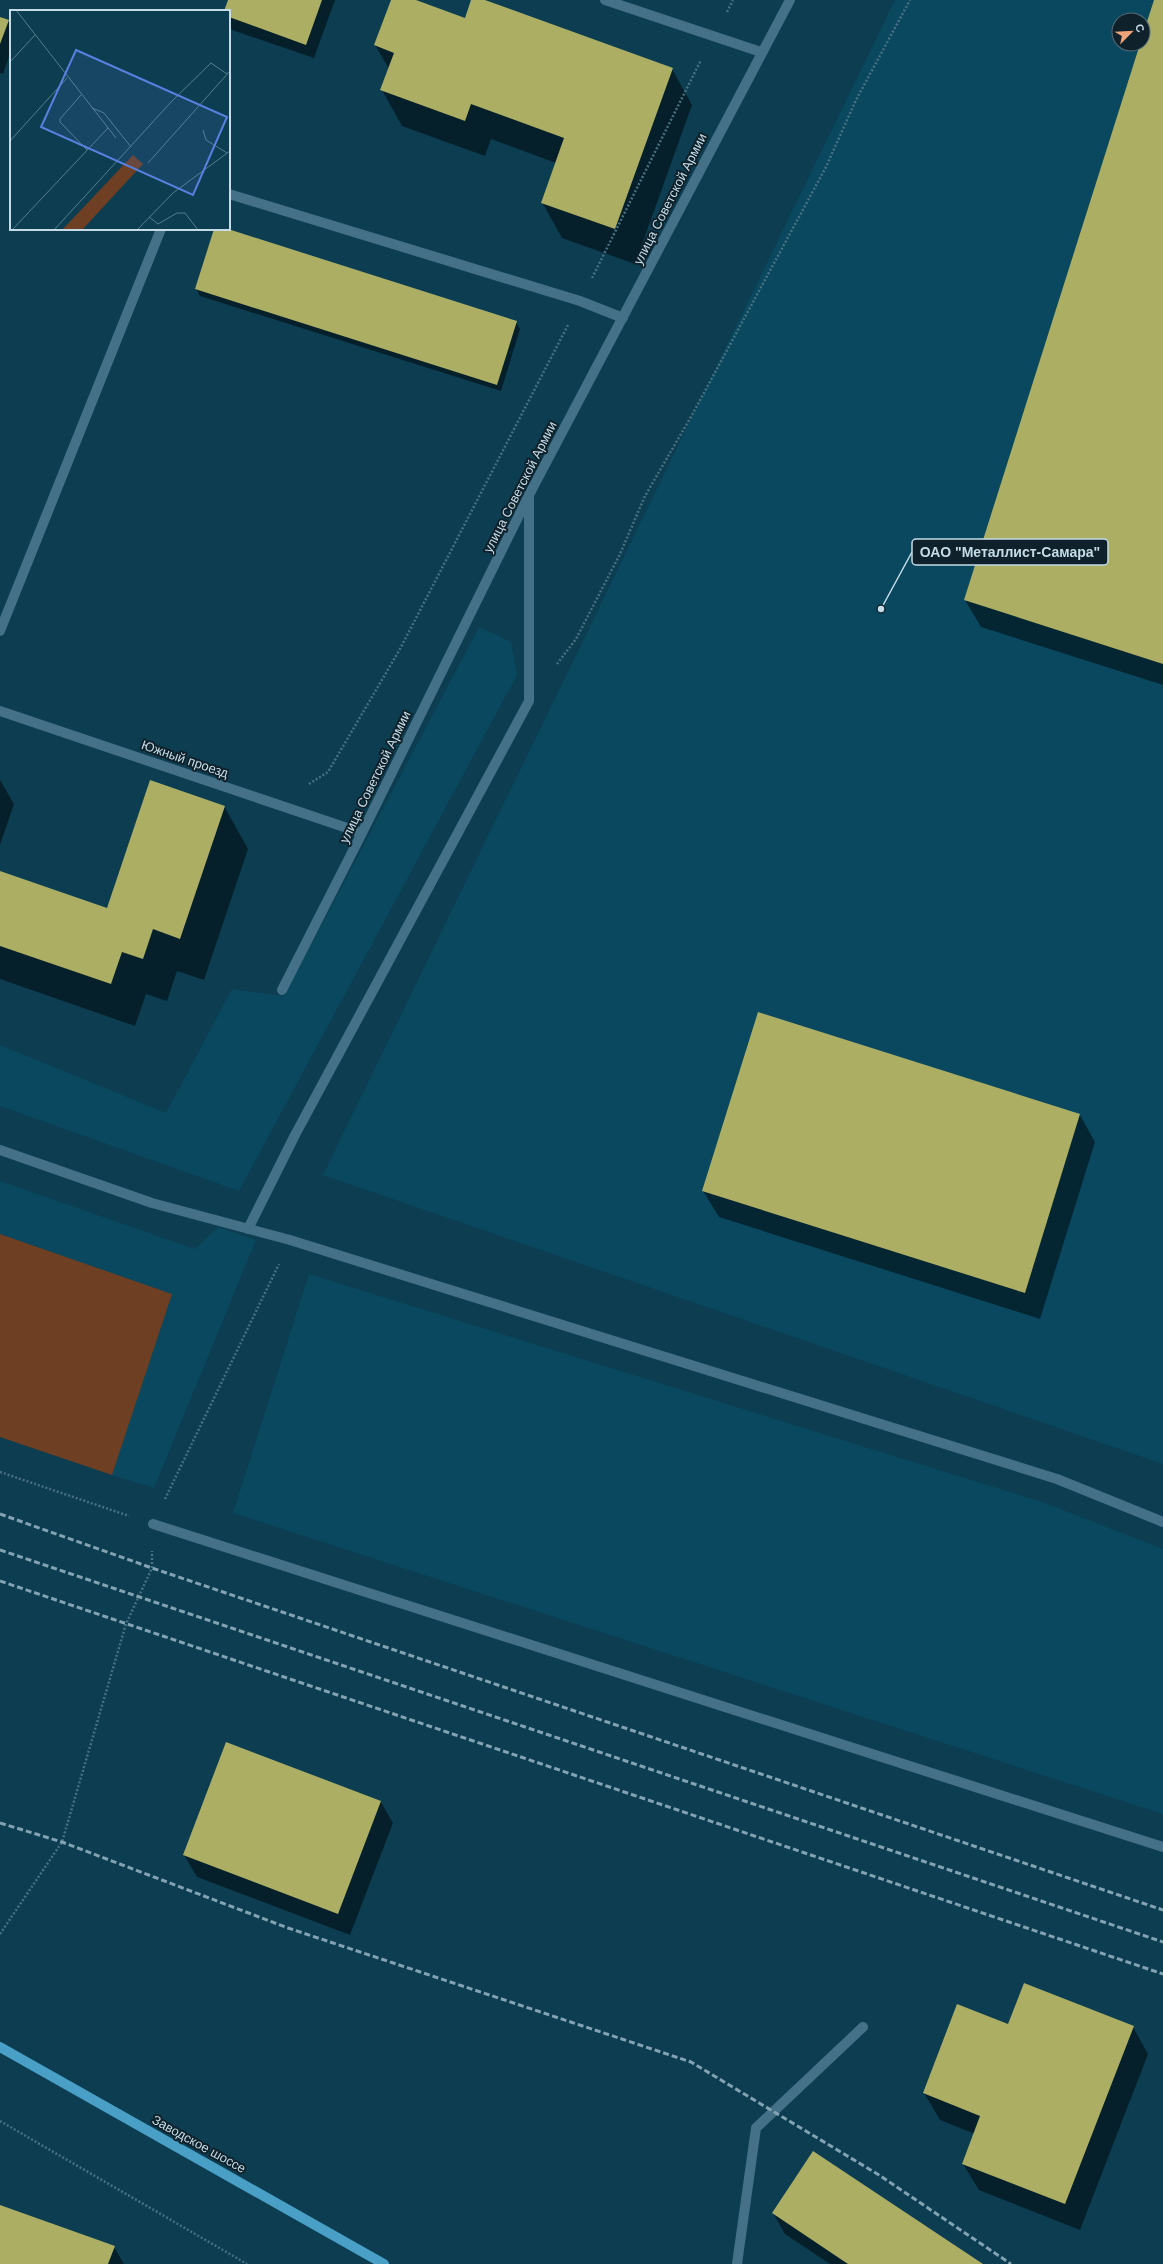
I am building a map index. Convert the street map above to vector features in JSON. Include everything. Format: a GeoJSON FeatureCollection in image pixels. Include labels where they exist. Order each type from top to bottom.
{"type":"FeatureCollection","features":[{"type":"Feature","properties":{"kind":"main road","name":"Заводское шоссе"},"geometry":{"type":"LineString","coordinates":[[0,2047],[384,2264]]}},
{"type":"Feature","properties":{"kind":"street"},"geometry":{"type":"LineString","coordinates":[[605,0],[761,52]]}},
{"type":"Feature","properties":{"kind":"street","name":"улица Советской Армии"},"geometry":{"type":"LineString","coordinates":[[282,990],[362,833],[529,495],[761,52],[790,0]]}},
{"type":"Feature","properties":{"kind":"street"},"geometry":{"type":"LineString","coordinates":[[230,194],[580,301],[623,318]]}},
{"type":"Feature","properties":{"kind":"street"},"geometry":{"type":"LineString","coordinates":[[0,631],[161,230]]}},
{"type":"Feature","properties":{"kind":"street"},"geometry":{"type":"LineString","coordinates":[[248,1229],[295,1135],[529,701],[529,495]]}},
{"type":"Feature","properties":{"kind":"street","name":"Южный проезд"},"geometry":{"type":"LineString","coordinates":[[0,711],[362,833]]}},
{"type":"Feature","properties":{"kind":"street"},"geometry":{"type":"LineString","coordinates":[[0,1150],[152,1203],[290,1240],[1057,1479],[1163,1522]]}},
{"type":"Feature","properties":{"kind":"street"},"geometry":{"type":"LineString","coordinates":[[152,1524],[1163,1847]]}},
{"type":"Feature","properties":{"kind":"street"},"geometry":{"type":"LineString","coordinates":[[737,2264],[756,2128],[864,2027]]}},
{"type":"Feature","properties":{"kind":"path"},"geometry":{"type":"LineString","coordinates":[[529,701],[576,639],[620,554],[645,496],[692,415],[826,167],[856,100],[910,0]]}},
{"type":"Feature","properties":{"kind":"path"},"geometry":{"type":"LineString","coordinates":[[309,784],[328,772],[400,649],[580,301],[714,36]]}},
{"type":"Feature","properties":{"kind":"path"},"geometry":{"type":"LineString","coordinates":[[0,1934],[62,1842],[126,1624],[152,1568],[152,1524],[290,1240]]}},
{"type":"Feature","properties":{"kind":"path"},"geometry":{"type":"LineString","coordinates":[[0,1472],[152,1524]]}},
{"type":"Feature","properties":{"kind":"path"},"geometry":{"type":"LineString","coordinates":[[0,2121],[247,2264]]}},
{"type":"Feature","properties":{"kind":"shaded area"},"geometry":{"type":"Polygon","coordinates":[[[895,0],[1163,0],[1163,1464],[323,1175],[895,0]]]}},
{"type":"Feature","properties":{"kind":"shaded area"},"geometry":{"type":"Polygon","coordinates":[[[479,627],[511,642],[517,675],[239,1191],[0,1106],[0,1045],[166,1113],[232,989],[284,996],[479,627]]]}},
{"type":"Feature","properties":{"kind":"shaded area"},"geometry":{"type":"Polygon","coordinates":[[[0,1181],[195,1249],[218,1227],[256,1240],[154,1488],[112,1475],[171,1294],[0,1234],[0,1181]]]}},
{"type":"Feature","properties":{"kind":"shaded area"},"geometry":{"type":"Polygon","coordinates":[[[0,1234],[172,1294],[112,1475],[0,1437],[0,1234]]]}},
{"type":"Feature","properties":{"kind":"shaded area"},"geometry":{"type":"Polygon","coordinates":[[[309,1274],[1045,1503],[1163,1549],[1163,1814],[233,1513],[309,1274]]]}},
{"type":"Feature","properties":{"kind":"building"},"geometry":{"type":"Polygon","coordinates":[[[228,0],[322,0],[306,45],[230,17],[230,10],[224,10],[228,0]]]}},
{"type":"Feature","properties":{"kind":"building"},"geometry":{"type":"Polygon","coordinates":[[[391,0],[416,0],[465,18],[471,0],[485,0],[673,68],[615,229],[541,203],[564,138],[471,104],[465,121],[380,90],[394,53],[374,45],[391,0]]]}},
{"type":"Feature","properties":{"kind":"building"},"geometry":{"type":"Polygon","coordinates":[[[1154,0],[1163,0],[1163,664],[964,600],[1137,52],[1151,52],[1150,12],[1154,0]]]}},
{"type":"Feature","properties":{"kind":"building"},"geometry":{"type":"Polygon","coordinates":[[[0,17],[9,20],[0,44],[0,17]]]}},
{"type":"Feature","properties":{"kind":"building"},"geometry":{"type":"Polygon","coordinates":[[[214,230],[230,230],[517,321],[497,385],[195,289],[214,230]]]}},
{"type":"Feature","properties":{"kind":"building"},"geometry":{"type":"Polygon","coordinates":[[[150,780],[225,806],[180,939],[153,929],[143,959],[122,952],[111,984],[0,946],[0,871],[107,908],[150,780]]]}},
{"type":"Feature","properties":{"kind":"building"},"geometry":{"type":"Polygon","coordinates":[[[758,1012],[1080,1114],[1025,1293],[702,1191],[758,1012]]]}},
{"type":"Feature","properties":{"kind":"building"},"geometry":{"type":"Polygon","coordinates":[[[226,1742],[381,1801],[338,1914],[183,1855],[226,1742]]]}},
{"type":"Feature","properties":{"kind":"building"},"geometry":{"type":"Polygon","coordinates":[[[1024,1983],[1134,2026],[1065,2204],[962,2164],[980,2116],[923,2093],[957,2004],[1008,2024],[1024,1983]]]}},
{"type":"Feature","properties":{"kind":"building"},"geometry":{"type":"Polygon","coordinates":[[[813,2151],[983,2264],[848,2264],[772,2213],[813,2151]]]}},
{"type":"Feature","properties":{"kind":"building"},"geometry":{"type":"Polygon","coordinates":[[[0,2205],[115,2246],[108,2264],[0,2264],[0,2205]]]}},
{"type":"Feature","properties":{"kind":"railway"},"geometry":{"type":"LineString","coordinates":[[0,1514],[152,1568],[1163,1910]]}},
{"type":"Feature","properties":{"kind":"railway"},"geometry":{"type":"LineString","coordinates":[[0,1550],[1163,1942]]}},
{"type":"Feature","properties":{"kind":"railway"},"geometry":{"type":"LineString","coordinates":[[0,1581],[1163,1974]]}},
{"type":"Feature","properties":{"kind":"railway"},"geometry":{"type":"LineString","coordinates":[[0,1823],[62,1842],[288,1928],[691,2062],[879,2175],[1011,2264]]}},
{"type":"Feature","properties":{"kind":"place","name":"ОАО \"Металлист-Самара\""},"geometry":{"type":"Point","coordinates":[881,609]}}]}
